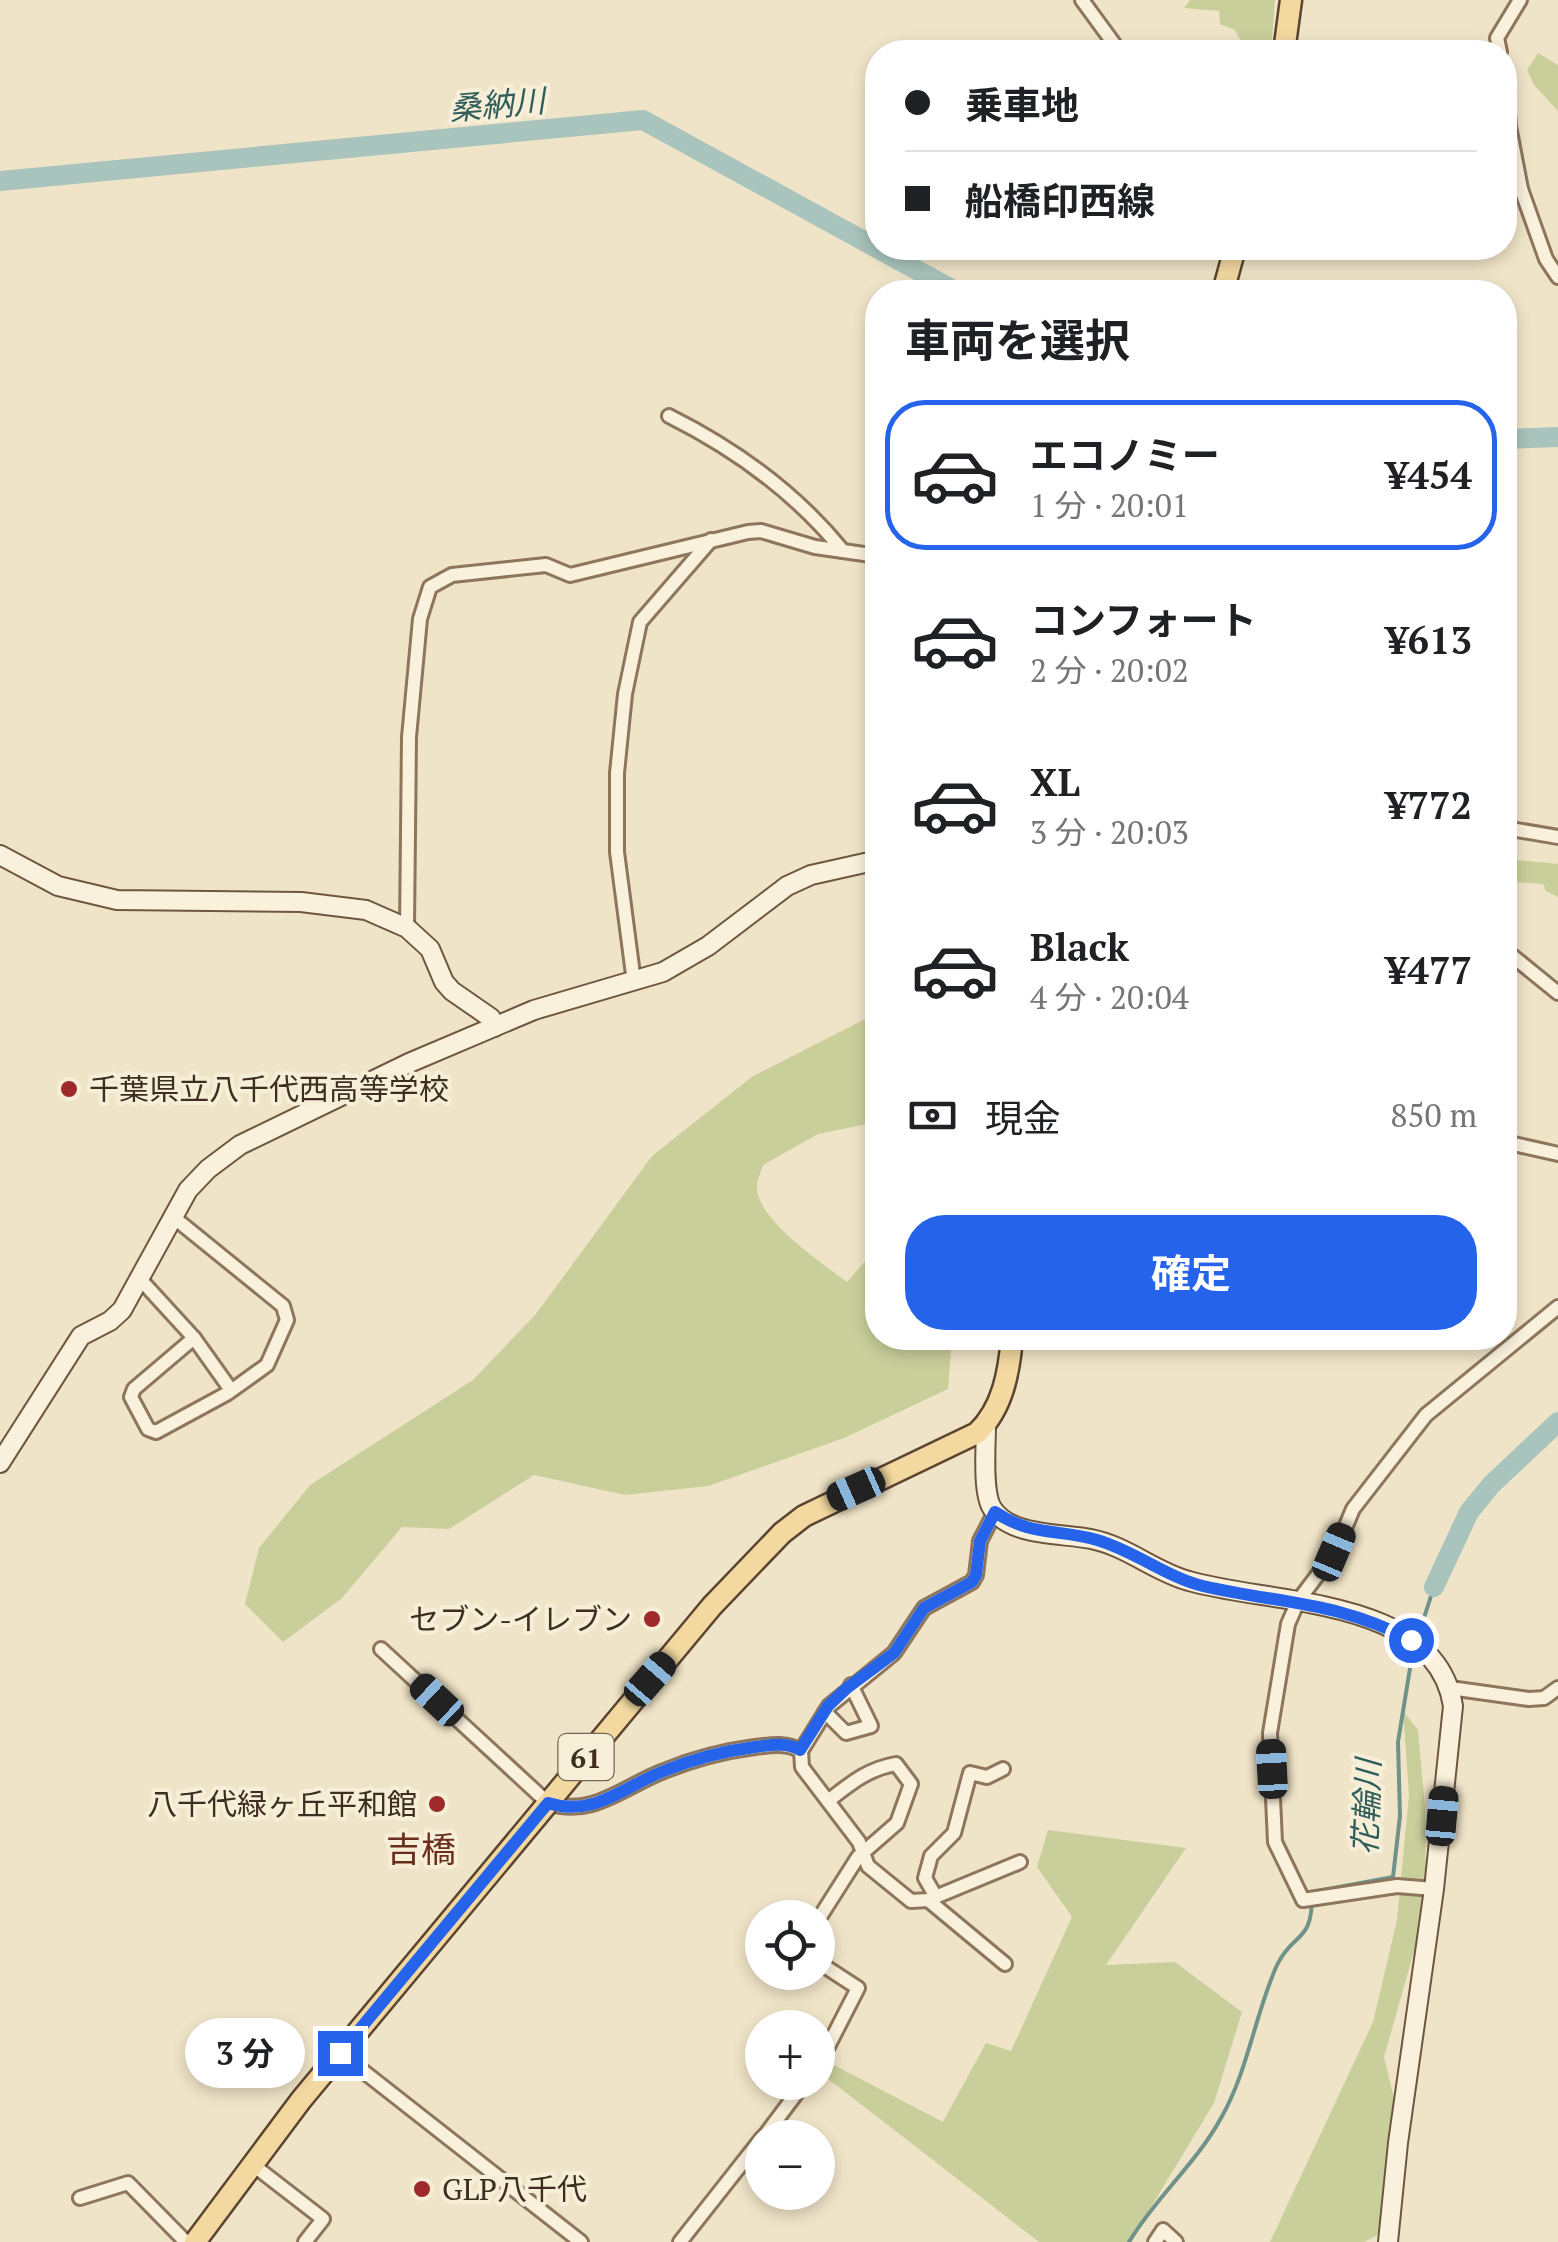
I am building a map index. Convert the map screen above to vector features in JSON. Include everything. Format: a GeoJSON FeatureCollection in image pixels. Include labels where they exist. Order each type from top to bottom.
{"type":"FeatureCollection","features":[{"type":"Feature","properties":{"kind":"main road"},"geometry":{"type":"LineString","coordinates":[[1286,40],[1291,0]]}},
{"type":"Feature","properties":{"kind":"main road"},"geometry":{"type":"LineString","coordinates":[[986,1425],[1002,1393],[1010,1350]]}},
{"type":"Feature","properties":{"kind":"main road","name":"61"},"geometry":{"type":"LineString","coordinates":[[195,2242],[340,2053],[700,1620],[782,1533],[833,1499],[967,1440],[986,1425]]}},
{"type":"Feature","properties":{"kind":"street"},"geometry":{"type":"LineString","coordinates":[[1082,0],[1111,40]]}},
{"type":"Feature","properties":{"kind":"street"},"geometry":{"type":"LineString","coordinates":[[1497,40],[1520,0]]}},
{"type":"Feature","properties":{"kind":"street"},"geometry":{"type":"LineString","coordinates":[[1517,168],[1546,259],[1558,277]]}},
{"type":"Feature","properties":{"kind":"street"},"geometry":{"type":"LineString","coordinates":[[1517,188],[1521,189]]}},
{"type":"Feature","properties":{"kind":"street"},"geometry":{"type":"LineString","coordinates":[[669,416],[704,434],[797,500],[843,551]]}},
{"type":"Feature","properties":{"kind":"street"},"geometry":{"type":"LineString","coordinates":[[407,928],[409,737],[420,619],[430,588],[452,576],[546,564],[570,575],[761,531],[815,548],[865,554]]}},
{"type":"Feature","properties":{"kind":"street"},"geometry":{"type":"LineString","coordinates":[[634,982],[616,852],[617,774],[625,694],[640,622],[711,540]]}},
{"type":"Feature","properties":{"kind":"street"},"geometry":{"type":"LineString","coordinates":[[1517,830],[1558,837]]}},
{"type":"Feature","properties":{"kind":"street"},"geometry":{"type":"LineString","coordinates":[[0,855],[58,886],[117,900],[301,902],[366,910],[407,928],[430,948],[444,982],[491,1018],[494,1027]]}},
{"type":"Feature","properties":{"kind":"street"},"geometry":{"type":"LineString","coordinates":[[0,1463],[80,1336],[110,1321],[122,1310],[188,1190],[208,1169],[240,1146],[409,1063],[494,1027],[550,1005],[634,982],[687,960],[786,886],[811,875],[865,863]]}},
{"type":"Feature","properties":{"kind":"street"},"geometry":{"type":"LineString","coordinates":[[1517,960],[1558,993]]}},
{"type":"Feature","properties":{"kind":"street"},"geometry":{"type":"LineString","coordinates":[[1517,1145],[1558,1154]]}},
{"type":"Feature","properties":{"kind":"street"},"geometry":{"type":"LineString","coordinates":[[172,1216],[282,1306],[287,1320],[268,1366],[156,1432],[148,1429],[130,1397],[134,1389],[194,1338]]}},
{"type":"Feature","properties":{"kind":"street"},"geometry":{"type":"LineString","coordinates":[[140,1279],[194,1338],[231,1390]]}},
{"type":"Feature","properties":{"kind":"street"},"geometry":{"type":"LineString","coordinates":[[1517,1341],[1558,1307]]}},
{"type":"Feature","properties":{"kind":"street"},"geometry":{"type":"LineString","coordinates":[[1434,1889],[1396,1886],[1303,1900],[1275,1842],[1270,1732],[1288,1624],[1298,1601],[1334,1552],[1353,1509],[1426,1416],[1506,1350]]}},
{"type":"Feature","properties":{"kind":"street"},"geometry":{"type":"LineString","coordinates":[[986,1425],[987,1494],[995,1512],[1014,1525],[1095,1539],[1193,1583],[1354,1614],[1411,1640],[1436,1659],[1450,1688],[1453,1706],[1434,1889],[1388,2242]]}},
{"type":"Feature","properties":{"kind":"street"},"geometry":{"type":"LineString","coordinates":[[995,1512],[980,1541],[972,1582],[924,1608],[894,1653],[851,1685],[825,1712],[800,1750],[807,1778],[860,1842],[868,1866],[911,1900],[932,1899],[1020,1862]]}},
{"type":"Feature","properties":{"kind":"street"},"geometry":{"type":"LineString","coordinates":[[382,1649],[548,1803],[566,1809],[598,1804],[664,1770],[740,1749],[773,1745],[800,1750]]}},
{"type":"Feature","properties":{"kind":"street"},"geometry":{"type":"LineString","coordinates":[[825,1712],[846,1732],[870,1726],[851,1685]]}},
{"type":"Feature","properties":{"kind":"street"},"geometry":{"type":"LineString","coordinates":[[1450,1688],[1529,1699],[1544,1698],[1558,1688]]}},
{"type":"Feature","properties":{"kind":"street"},"geometry":{"type":"LineString","coordinates":[[828,1801],[862,1774],[880,1767],[896,1764],[912,1784],[897,1823],[863,1852],[831,1900]]}},
{"type":"Feature","properties":{"kind":"street"},"geometry":{"type":"LineString","coordinates":[[1003,1769],[988,1778],[970,1773],[954,1833],[931,1856],[925,1878],[932,1899],[1004,1964]]}},
{"type":"Feature","properties":{"kind":"street"},"geometry":{"type":"LineString","coordinates":[[835,1973],[858,1988],[835,2033]]}},
{"type":"Feature","properties":{"kind":"street"},"geometry":{"type":"LineString","coordinates":[[340,2053],[580,2242]]}},
{"type":"Feature","properties":{"kind":"street"},"geometry":{"type":"LineString","coordinates":[[680,2242],[745,2161]]}},
{"type":"Feature","properties":{"kind":"street"},"geometry":{"type":"LineString","coordinates":[[252,2164],[322,2219],[305,2242]]}},
{"type":"Feature","properties":{"kind":"street"},"geometry":{"type":"LineString","coordinates":[[80,2198],[128,2183],[186,2242]]}},
{"type":"Feature","properties":{"kind":"street"},"geometry":{"type":"LineString","coordinates":[[1154,2242],[1162,2230],[1176,2242]]}},
{"type":"Feature","properties":{"kind":"green space"},"geometry":{"type":"Polygon","coordinates":[[[1190,0],[1275,0],[1272,40],[1240,40],[1235,30],[1220,24],[1219,11],[1184,8],[1190,0]]]}},
{"type":"Feature","properties":{"kind":"green space"},"geometry":{"type":"Polygon","coordinates":[[[1538,53],[1558,65],[1558,111],[1534,85],[1527,70],[1538,53]]]}},
{"type":"Feature","properties":{"kind":"green space"},"geometry":{"type":"Polygon","coordinates":[[[1517,860],[1558,864],[1558,897],[1546,891],[1543,884],[1517,882],[1517,860]]]}},
{"type":"Feature","properties":{"kind":"green space"},"geometry":{"type":"Polygon","coordinates":[[[865,1019],[865,1124],[818,1134],[763,1165],[757,1189],[760,1201],[780,1228],[847,1282],[865,1262],[865,1350],[951,1350],[948,1389],[844,1438],[708,1486],[625,1495],[534,1475],[449,1529],[402,1527],[342,1598],[283,1642],[245,1604],[259,1548],[310,1485],[473,1380],[536,1314],[652,1156],[753,1076],[865,1019]]]}},
{"type":"Feature","properties":{"kind":"green space"},"geometry":{"type":"Polygon","coordinates":[[[1403,1711],[1418,1730],[1425,1807],[1426,1909],[1384,2057],[1397,2111],[1381,2233],[1364,2242],[1270,2242],[1373,2022],[1397,1920],[1409,1795],[1403,1711]]]}},
{"type":"Feature","properties":{"kind":"green space"},"geometry":{"type":"Polygon","coordinates":[[[1048,1830],[1186,1848],[1106,1965],[1175,1962],[1242,2012],[1214,2103],[1130,2242],[1039,2242],[835,2084],[835,2066],[943,2122],[986,2043],[1011,2051],[1072,1917],[1037,1867],[1048,1830]]]}},
{"type":"Feature","properties":{"kind":"waterway","name":"桑納川"},"geometry":{"type":"LineString","coordinates":[[0,181],[643,120],[865,242]]}},
{"type":"Feature","properties":{"kind":"waterway","name":"桑納川"},"geometry":{"type":"LineString","coordinates":[[899,260],[935,280]]}},
{"type":"Feature","properties":{"kind":"waterway","name":"桑納川"},"geometry":{"type":"LineString","coordinates":[[1517,439],[1558,437]]}},
{"type":"Feature","properties":{"kind":"waterway","name":"花輪川"},"geometry":{"type":"LineString","coordinates":[[1434,1587],[1469,1512],[1491,1485],[1558,1422]]}},
{"type":"Feature","properties":{"kind":"waterway","name":"花輪川"},"geometry":{"type":"LineString","coordinates":[[1418,1636],[1434,1587]]}},
{"type":"Feature","properties":{"kind":"waterway","name":"花輪川"},"geometry":{"type":"LineString","coordinates":[[1129,2242],[1221,2118],[1238,2081],[1277,1965],[1306,1929],[1312,1892],[1393,1877],[1400,1816],[1398,1742],[1413,1650]]}},
{"type":"Feature","properties":{"kind":"place","name":"千葉県立八千代西高等学校"},"geometry":{"type":"Point","coordinates":[69,1089]}},
{"type":"Feature","properties":{"kind":"place","name":"セブン-イレブン"},"geometry":{"type":"Point","coordinates":[652,1619]}},
{"type":"Feature","properties":{"kind":"place","name":"八千代緑ヶ丘平和館"},"geometry":{"type":"Point","coordinates":[437,1804]}},
{"type":"Feature","properties":{"kind":"place","name":"GLP八千代"},"geometry":{"type":"Point","coordinates":[422,2189]}},
{"type":"Feature","properties":{"kind":"district","name":"吉橋"},"geometry":{"type":"Point","coordinates":[421,1849]}},
{"type":"Feature","properties":{"kind":"route"},"geometry":{"type":"LineString","coordinates":[[340,2053],[428,1952],[548,1803],[566,1809],[598,1804],[664,1770],[740,1749],[773,1745],[800,1750],[828,1706],[894,1653],[924,1608],[972,1582],[980,1541],[995,1512],[1014,1525],[1035,1531],[1095,1539],[1204,1586],[1342,1610],[1380,1623],[1411,1640]]}}]}
